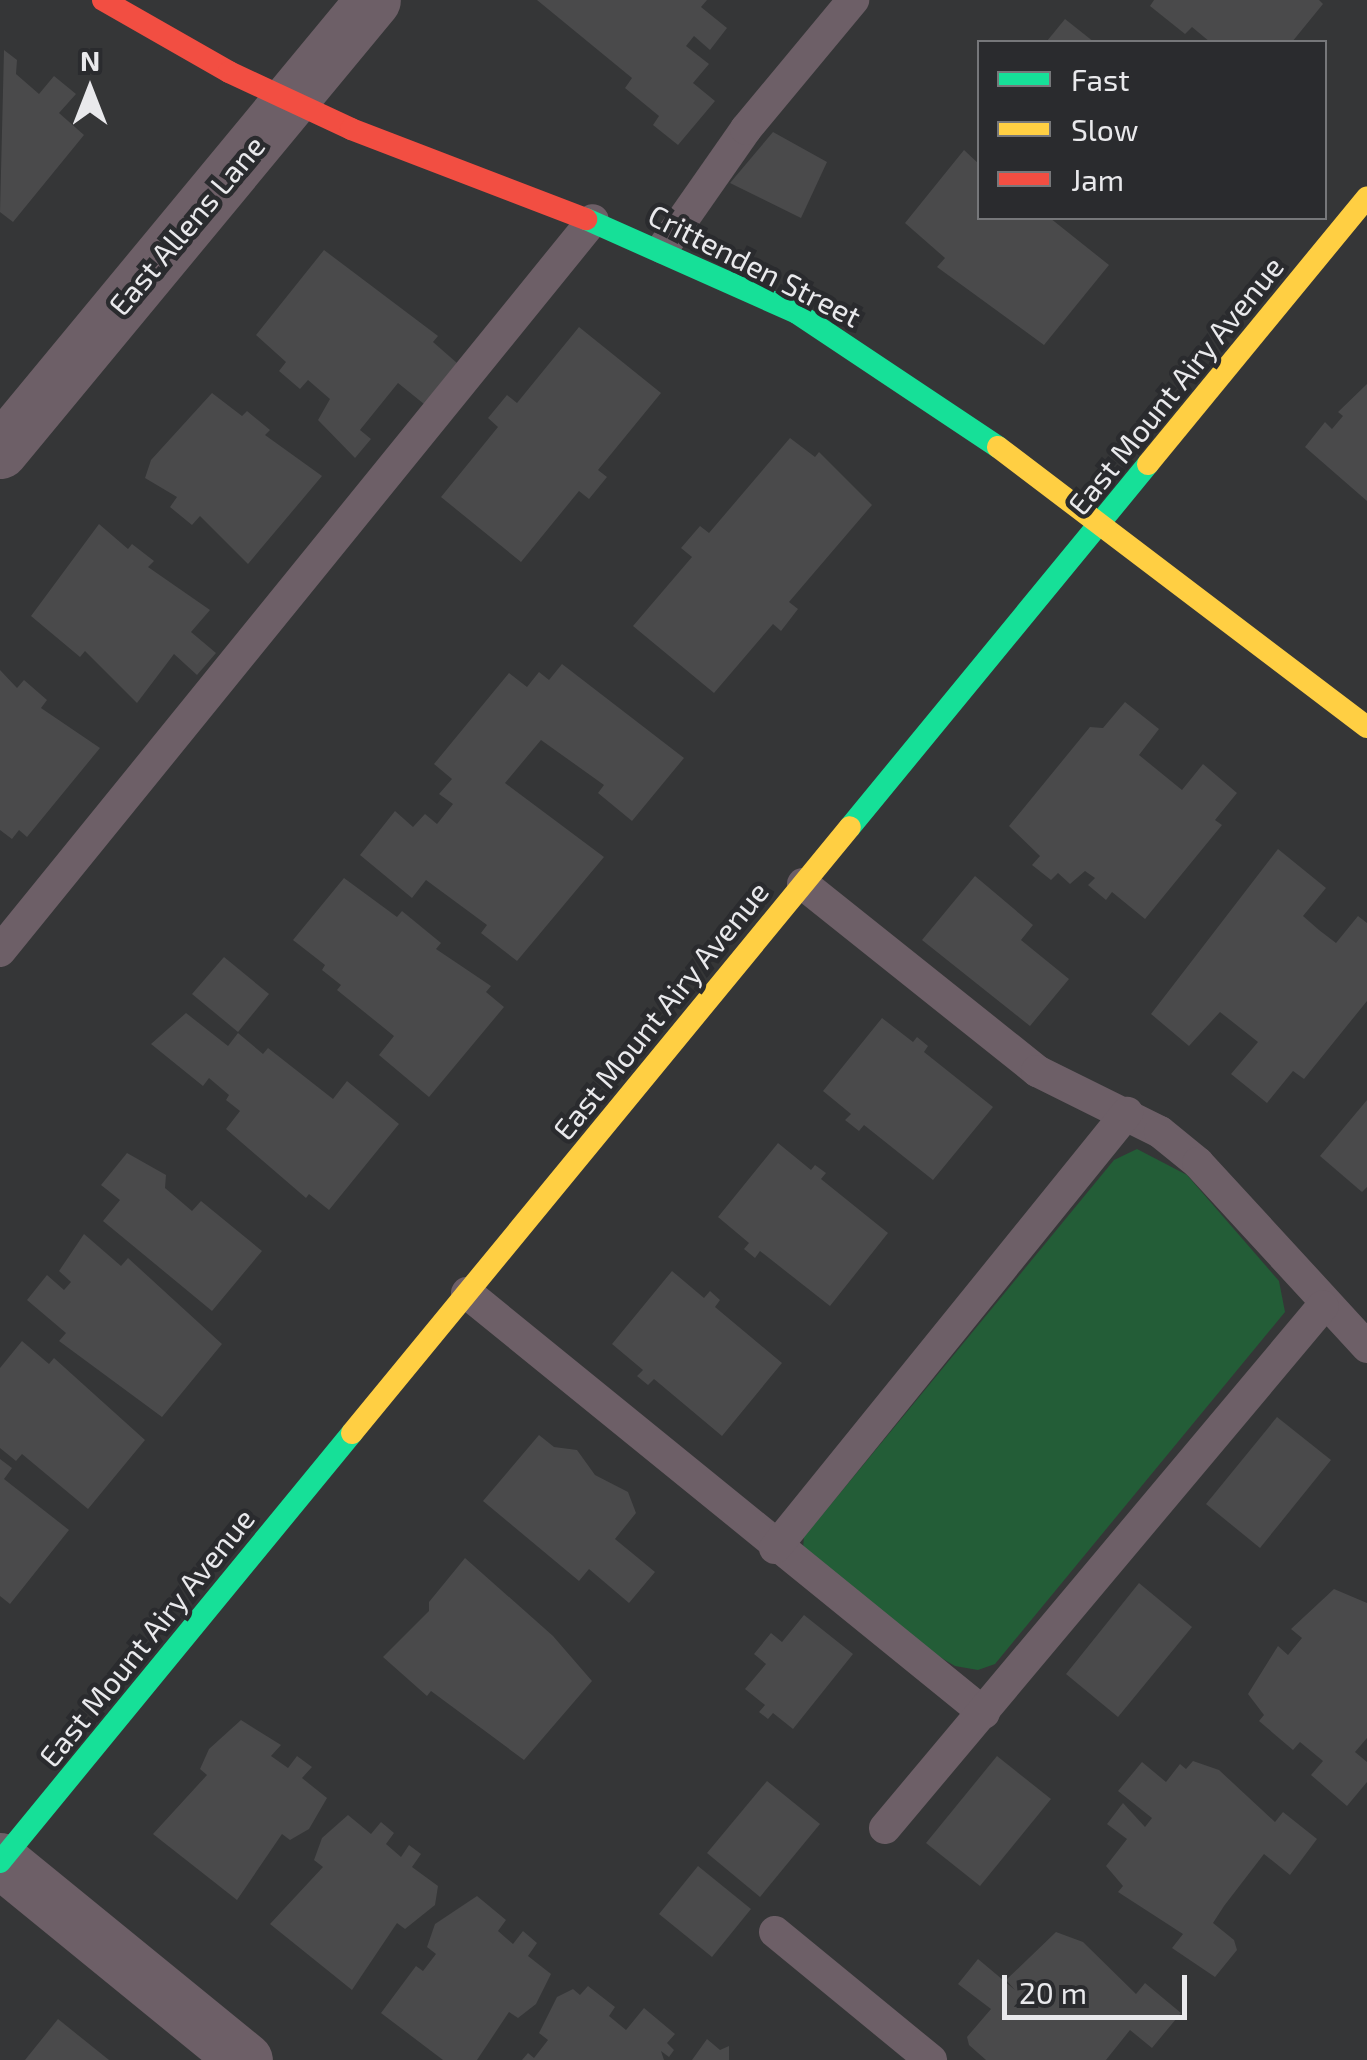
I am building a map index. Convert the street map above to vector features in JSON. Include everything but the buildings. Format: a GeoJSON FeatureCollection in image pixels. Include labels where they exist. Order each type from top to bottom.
{"type":"FeatureCollection","features":[{"type":"Feature","properties":{"kind":"main road","name":"Crittenden Street"},"geometry":{"type":"LineString","coordinates":[[104,0],[290,101],[383,143],[662,248],[862,352],[1099,524],[1367,727]]}},
{"type":"Feature","properties":{"kind":"main road","name":"East Mount Airy Avenue"},"geometry":{"type":"LineString","coordinates":[[0,1861],[1367,197]]}},
{"type":"Feature","properties":{"kind":"street","name":"East Allens Lane"},"geometry":{"type":"LineString","coordinates":[[0,451],[373,0]]}},
{"type":"Feature","properties":{"kind":"street"},"geometry":{"type":"LineString","coordinates":[[0,1861],[245,2060]]}},
{"type":"Feature","properties":{"kind":"lane"},"geometry":{"type":"LineString","coordinates":[[662,248],[746,129],[853,0]]}},
{"type":"Feature","properties":{"kind":"lane"},"geometry":{"type":"LineString","coordinates":[[0,951],[593,220]]}},
{"type":"Feature","properties":{"kind":"lane"},"geometry":{"type":"LineString","coordinates":[[803,884],[1037,1071],[1127,1113],[1198,1162],[1324,1306],[1367,1347]]}},
{"type":"Feature","properties":{"kind":"lane"},"geometry":{"type":"LineString","coordinates":[[774,1548],[1127,1113]]}},
{"type":"Feature","properties":{"kind":"lane"},"geometry":{"type":"LineString","coordinates":[[467,1293],[774,1548],[984,1713]]}},
{"type":"Feature","properties":{"kind":"lane"},"geometry":{"type":"LineString","coordinates":[[885,1828],[1324,1306]]}},
{"type":"Feature","properties":{"kind":"lane"},"geometry":{"type":"LineString","coordinates":[[775,1932],[932,2060]]}},
{"type":"Feature","properties":{"kind":"green space"},"geometry":{"type":"Polygon","coordinates":[[[1137,1149],[1187,1175],[1279,1281],[1285,1312],[995,1664],[978,1670],[955,1666],[916,1643],[803,1548],[804,1537],[1114,1160],[1137,1149]]]}},
{"type":"Feature","properties":{"kind":"traffic: fast"},"geometry":{"type":"LineString","coordinates":[[586,219],[797,313],[998,447]]}},
{"type":"Feature","properties":{"kind":"traffic: fast"},"geometry":{"type":"LineString","coordinates":[[850,827],[1148,464]]}},
{"type":"Feature","properties":{"kind":"traffic: fast"},"geometry":{"type":"LineString","coordinates":[[0,1862],[352,1433]]}},
{"type":"Feature","properties":{"kind":"traffic: slow"},"geometry":{"type":"LineString","coordinates":[[1148,464],[1367,197]]}},
{"type":"Feature","properties":{"kind":"traffic: slow"},"geometry":{"type":"LineString","coordinates":[[998,447],[1367,727]]}},
{"type":"Feature","properties":{"kind":"traffic: slow"},"geometry":{"type":"LineString","coordinates":[[352,1433],[850,827]]}},
{"type":"Feature","properties":{"kind":"traffic: jam"},"geometry":{"type":"LineString","coordinates":[[103,0],[229,72],[351,129],[586,219]]}}]}
